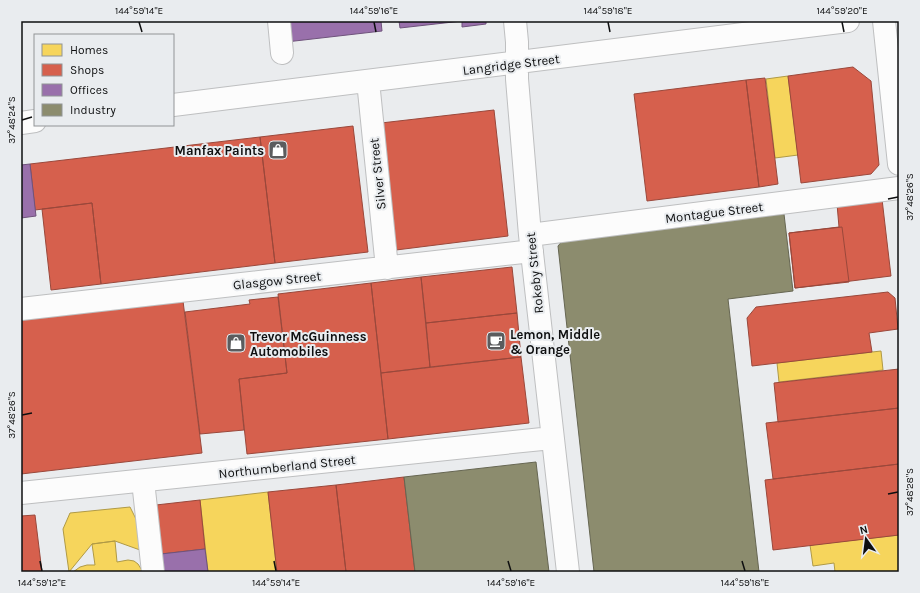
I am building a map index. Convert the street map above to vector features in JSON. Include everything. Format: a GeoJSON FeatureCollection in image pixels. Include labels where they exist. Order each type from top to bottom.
{"type":"FeatureCollection","features":[{"type":"Feature","properties":{"kind":"street"},"geometry":{"type":"LineString","coordinates":[[279,21],[282,53]]}},
{"type":"Feature","properties":{"kind":"street","name":"Rokeby Street"},"geometry":{"type":"LineString","coordinates":[[515,21],[518,42],[518,91],[531,243],[568,572]]}},
{"type":"Feature","properties":{"kind":"street","name":"Langridge Street"},"geometry":{"type":"LineString","coordinates":[[174,105],[848,21]]}},
{"type":"Feature","properties":{"kind":"street"},"geometry":{"type":"LineString","coordinates":[[884,21],[899,164]]}},
{"type":"Feature","properties":{"kind":"street","name":"Silver Street"},"geometry":{"type":"LineString","coordinates":[[368,81],[387,268]]}},
{"type":"Feature","properties":{"kind":"street"},"geometry":{"type":"LineString","coordinates":[[21,123],[34,121]]}},
{"type":"Feature","properties":{"kind":"street","name":"Montague Street"},"geometry":{"type":"LineString","coordinates":[[531,243],[899,188]]}},
{"type":"Feature","properties":{"kind":"street","name":"Glasgow Street"},"geometry":{"type":"LineString","coordinates":[[21,309],[387,268],[531,243]]}},
{"type":"Feature","properties":{"kind":"street","name":"Northumberland Street"},"geometry":{"type":"LineString","coordinates":[[21,493],[552,438]]}},
{"type":"Feature","properties":{"kind":"street"},"geometry":{"type":"LineString","coordinates":[[143,481],[152,572]]}},
{"type":"Feature","properties":{"kind":"building: Homes"},"geometry":{"type":"Polygon","coordinates":[[[788,76],[798,155],[775,158],[766,79],[788,76]]]}},
{"type":"Feature","properties":{"kind":"building: Homes"},"geometry":{"type":"Polygon","coordinates":[[[881,351],[883,370],[779,382],[777,363],[881,351]]]}},
{"type":"Feature","properties":{"kind":"building: Homes"},"geometry":{"type":"Polygon","coordinates":[[[268,492],[277,572],[208,572],[200,500],[268,492]]]}},
{"type":"Feature","properties":{"kind":"building: Homes"},"geometry":{"type":"Polygon","coordinates":[[[130,507],[137,521],[140,550],[115,541],[92,544],[69,572],[63,529],[70,513],[130,507]]]}},
{"type":"Feature","properties":{"kind":"building: Homes"},"geometry":{"type":"Polygon","coordinates":[[[899,535],[899,572],[835,572],[834,563],[813,566],[810,545],[899,535]]]}},
{"type":"Feature","properties":{"kind":"building: Homes"},"geometry":{"type":"Polygon","coordinates":[[[115,541],[117,562],[128,560],[134,561],[143,572],[73,572],[80,567],[95,565],[92,544],[115,541]]]}},
{"type":"Feature","properties":{"kind":"building: Shops"},"geometry":{"type":"Polygon","coordinates":[[[853,67],[871,81],[879,165],[871,174],[801,183],[788,76],[853,67]]]}},
{"type":"Feature","properties":{"kind":"building: Shops"},"geometry":{"type":"Polygon","coordinates":[[[765,78],[778,184],[759,187],[746,80],[765,78]]]}},
{"type":"Feature","properties":{"kind":"building: Shops"},"geometry":{"type":"Polygon","coordinates":[[[746,80],[759,187],[647,201],[634,94],[746,80]]]}},
{"type":"Feature","properties":{"kind":"building: Shops"},"geometry":{"type":"Polygon","coordinates":[[[494,110],[508,236],[396,250],[381,123],[494,110]]]}},
{"type":"Feature","properties":{"kind":"building: Shops"},"geometry":{"type":"Polygon","coordinates":[[[353,126],[368,252],[275,263],[260,137],[353,126]]]}},
{"type":"Feature","properties":{"kind":"building: Shops"},"geometry":{"type":"Polygon","coordinates":[[[260,137],[275,263],[101,284],[92,203],[35,210],[30,164],[260,137]]]}},
{"type":"Feature","properties":{"kind":"building: Shops"},"geometry":{"type":"Polygon","coordinates":[[[882,199],[891,276],[795,288],[789,233],[839,227],[837,204],[882,199]]]}},
{"type":"Feature","properties":{"kind":"building: Shops"},"geometry":{"type":"Polygon","coordinates":[[[92,203],[101,284],[51,290],[42,209],[92,203]]]}},
{"type":"Feature","properties":{"kind":"building: Shops"},"geometry":{"type":"Polygon","coordinates":[[[842,227],[849,282],[795,288],[789,233],[842,227]]]}},
{"type":"Feature","properties":{"kind":"building: Shops"},"geometry":{"type":"Polygon","coordinates":[[[512,267],[517,313],[426,323],[421,277],[512,267]]]}},
{"type":"Feature","properties":{"kind":"building: Shops"},"geometry":{"type":"Polygon","coordinates":[[[421,277],[430,367],[381,373],[371,283],[421,277]]]}},
{"type":"Feature","properties":{"kind":"building: Shops"},"geometry":{"type":"Polygon","coordinates":[[[371,283],[388,439],[247,454],[239,379],[287,373],[278,294],[371,283]]]}},
{"type":"Feature","properties":{"kind":"building: Shops"},"geometry":{"type":"Polygon","coordinates":[[[888,292],[895,298],[898,329],[869,333],[872,352],[752,366],[747,318],[756,307],[888,292]]]}},
{"type":"Feature","properties":{"kind":"building: Shops","name":"Trevor McGuinness Automobiles"},"geometry":{"type":"Polygon","coordinates":[[[278,297],[287,373],[239,379],[244,430],[200,434],[185,312],[250,304],[249,300],[278,297]]]}},
{"type":"Feature","properties":{"kind":"building: Shops"},"geometry":{"type":"Polygon","coordinates":[[[183,301],[202,453],[21,474],[21,320],[183,301]]]}},
{"type":"Feature","properties":{"kind":"building: Shops"},"geometry":{"type":"Polygon","coordinates":[[[517,313],[521,357],[430,367],[426,323],[517,313]]]}},
{"type":"Feature","properties":{"kind":"building: Shops"},"geometry":{"type":"Polygon","coordinates":[[[521,357],[529,423],[388,439],[381,373],[521,357]]]}},
{"type":"Feature","properties":{"kind":"building: Shops"},"geometry":{"type":"Polygon","coordinates":[[[899,369],[899,408],[778,422],[774,383],[899,369]]]}},
{"type":"Feature","properties":{"kind":"building: Shops"},"geometry":{"type":"Polygon","coordinates":[[[899,408],[899,464],[773,479],[766,423],[899,408]]]}},
{"type":"Feature","properties":{"kind":"building: Shops"},"geometry":{"type":"Polygon","coordinates":[[[899,464],[899,535],[773,550],[765,480],[899,464]]]}},
{"type":"Feature","properties":{"kind":"building: Shops"},"geometry":{"type":"Polygon","coordinates":[[[404,477],[415,572],[346,572],[336,485],[404,477]]]}},
{"type":"Feature","properties":{"kind":"building: Shops"},"geometry":{"type":"Polygon","coordinates":[[[336,485],[346,572],[277,572],[268,492],[336,485]]]}},
{"type":"Feature","properties":{"kind":"building: Shops"},"geometry":{"type":"Polygon","coordinates":[[[200,500],[205,549],[161,554],[156,505],[200,500]]]}},
{"type":"Feature","properties":{"kind":"building: Shops"},"geometry":{"type":"Polygon","coordinates":[[[35,515],[42,572],[21,572],[21,516],[35,515]]]}},
{"type":"Feature","properties":{"kind":"building: Offices"},"geometry":{"type":"Polygon","coordinates":[[[284,21],[381,21],[382,31],[286,42],[284,21]]]}},
{"type":"Feature","properties":{"kind":"building: Offices"},"geometry":{"type":"Polygon","coordinates":[[[399,21],[462,21],[400,28],[399,21]]]}},
{"type":"Feature","properties":{"kind":"building: Offices"},"geometry":{"type":"Polygon","coordinates":[[[462,21],[486,21],[486,24],[462,27],[462,21]]]}},
{"type":"Feature","properties":{"kind":"building: Offices"},"geometry":{"type":"Polygon","coordinates":[[[30,164],[36,216],[21,218],[21,165],[30,164]]]}},
{"type":"Feature","properties":{"kind":"building: Offices"},"geometry":{"type":"Polygon","coordinates":[[[205,549],[208,572],[163,572],[161,554],[205,549]]]}},
{"type":"Feature","properties":{"kind":"building: Industry"},"geometry":{"type":"Polygon","coordinates":[[[784,214],[793,291],[728,299],[759,572],[594,572],[558,246],[564,239],[784,214]]]}},
{"type":"Feature","properties":{"kind":"building: Industry"},"geometry":{"type":"Polygon","coordinates":[[[536,462],[549,572],[415,572],[404,477],[536,462]]]}},
{"type":"Feature","properties":{"kind":"place","name":"Manfax Paints"},"geometry":{"type":"Point","coordinates":[278,150]}},
{"type":"Feature","properties":{"kind":"place","name":"Lemon, Middle & Orange"},"geometry":{"type":"Point","coordinates":[496,341]}},
{"type":"Feature","properties":{"kind":"place","name":"Trevor McGuinness Automobiles"},"geometry":{"type":"Point","coordinates":[236,343]}}]}
